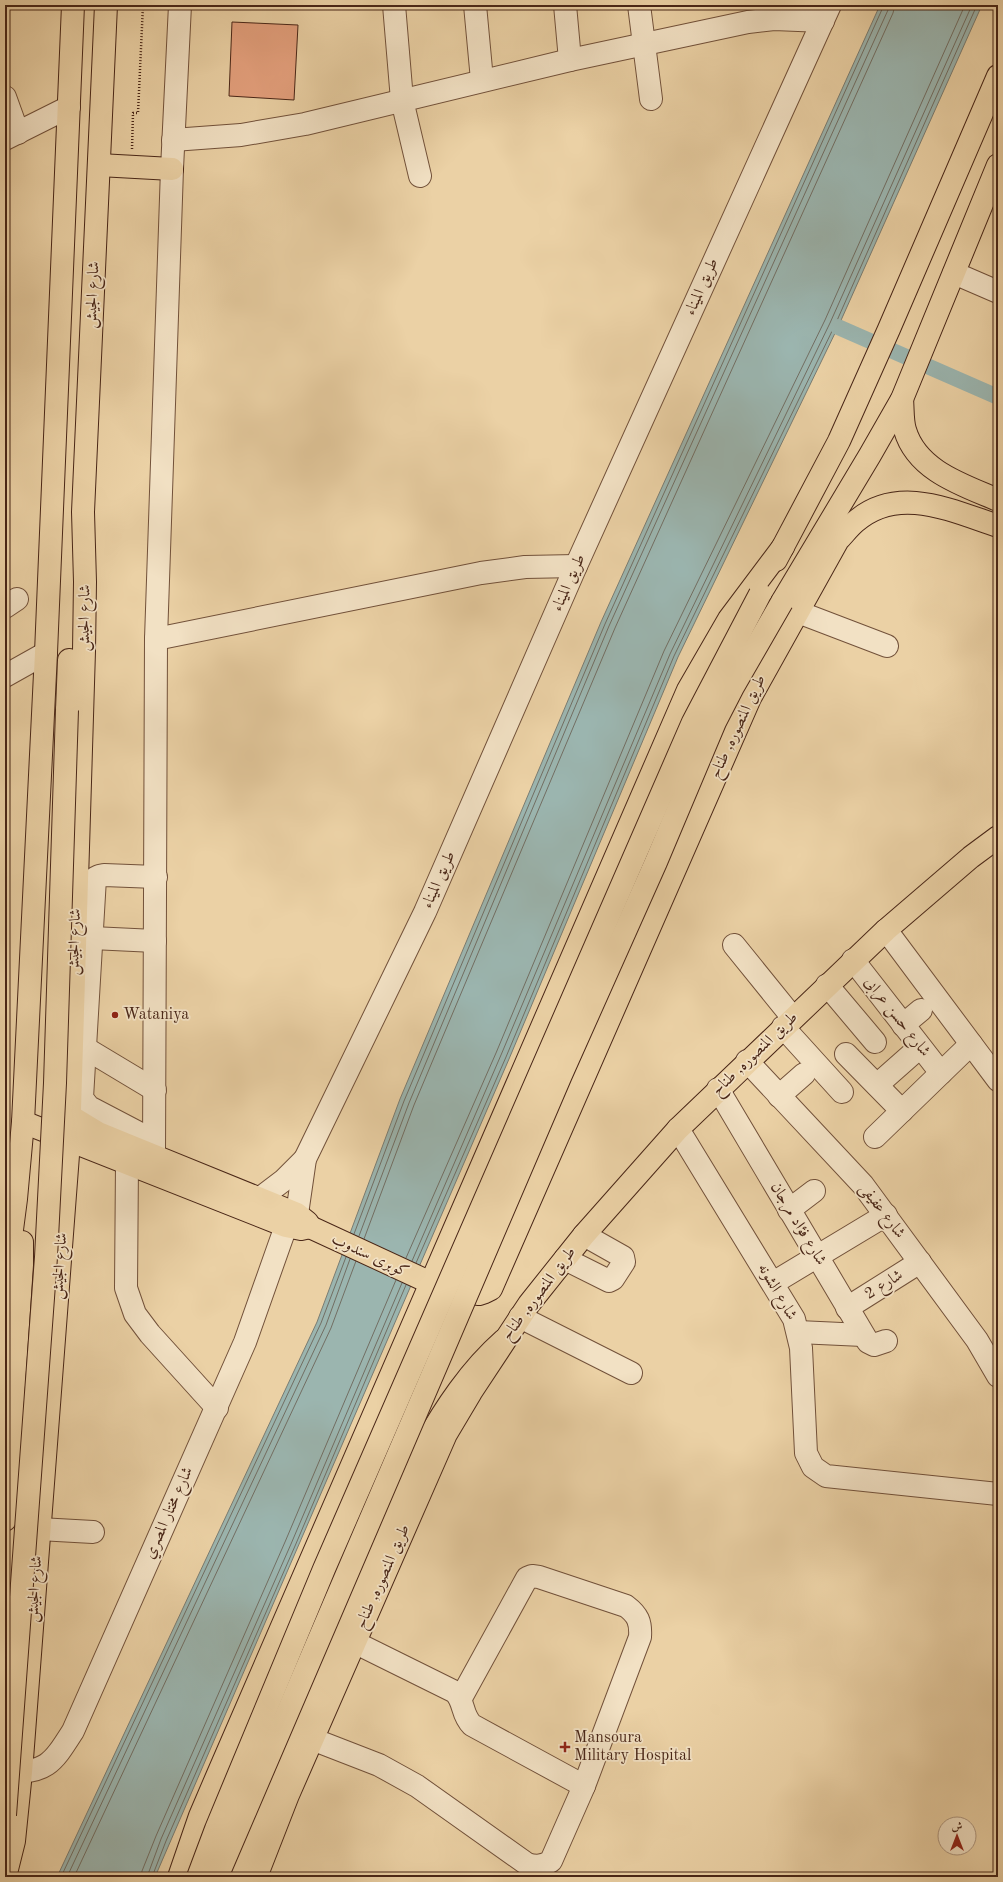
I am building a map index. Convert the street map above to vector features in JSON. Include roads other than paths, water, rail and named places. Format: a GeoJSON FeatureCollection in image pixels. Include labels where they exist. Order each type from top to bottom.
{"type":"FeatureCollection","features":[{"type":"Feature","properties":{"kind":"main road","name":"شارع الجيش"},"geometry":{"type":"LineString","coordinates":[[5,1283],[16,1199],[23,1122],[46,653],[73,5]]}},
{"type":"Feature","properties":{"kind":"main road","name":"شارع الجيش"},"geometry":{"type":"LineString","coordinates":[[5,1877],[14,1841],[13,1772],[39,1529],[69,1142],[84,651],[85,582],[83,504],[106,5]]}},
{"type":"Feature","properties":{"kind":"main road"},"geometry":{"type":"LineString","coordinates":[[198,1877],[216,1829],[324,1569],[693,722],[839,441],[890,329],[998,76]]}},
{"type":"Feature","properties":{"kind":"main road"},"geometry":{"type":"LineString","coordinates":[[217,1877],[561,1075],[653,869],[712,729],[733,687],[790,607],[903,395],[998,164]]}},
{"type":"Feature","properties":{"kind":"main road"},"geometry":{"type":"LineString","coordinates":[[99,165],[172,169]]}},
{"type":"Feature","properties":{"kind":"main road"},"geometry":{"type":"LineString","coordinates":[[903,395],[905,429],[908,438],[919,456],[933,468],[953,481],[998,500]]}},
{"type":"Feature","properties":{"kind":"main road","name":"طريق المنصوره, طناح"},"geometry":{"type":"LineString","coordinates":[[424,1280],[464,1292],[479,1294],[491,1288],[494,1283],[736,728],[769,662],[790,607],[838,540],[856,521],[878,508],[902,502],[927,503],[998,526]]}},
{"type":"Feature","properties":{"kind":"main road"},"geometry":{"type":"LineString","coordinates":[[5,1815],[46,1257],[56,1067],[72,594],[84,540]]}},
{"type":"Feature","properties":{"kind":"main road"},"geometry":{"type":"LineString","coordinates":[[179,1877],[200,1816],[424,1280],[658,756],[688,690],[729,619],[783,547]]}},
{"type":"Feature","properties":{"kind":"main road","name":"طريق المنصوره, طناح"},"geometry":{"type":"LineString","coordinates":[[256,1877],[312,1739],[446,1434],[504,1340],[520,1317],[584,1234],[678,1129],[853,960],[971,856],[998,837]]}},
{"type":"Feature","properties":{"kind":"main road"},"geometry":{"type":"LineString","coordinates":[[70,1116],[98,1133],[125,1156]]}},
{"type":"Feature","properties":{"kind":"main road"},"geometry":{"type":"LineString","coordinates":[[23,1122],[69,1142],[125,1156],[298,1223]]}},
{"type":"Feature","properties":{"kind":"main road"},"geometry":{"type":"LineString","coordinates":[[125,1156],[154,1148],[259,1198],[298,1223]]}},
{"type":"Feature","properties":{"kind":"main road"},"geometry":{"type":"LineString","coordinates":[[5,1520],[22,1266],[22,1237],[16,1199]]}},
{"type":"Feature","properties":{"kind":"main road","name":"كوبرى سندوب"},"geometry":{"type":"LineString","coordinates":[[298,1223],[424,1280]]}},
{"type":"Feature","properties":{"kind":"main road"},"geometry":{"type":"LineString","coordinates":[[209,1877],[442,1316],[444,1308],[442,1301],[424,1280]]}},
{"type":"Feature","properties":{"kind":"main road"},"geometry":{"type":"LineString","coordinates":[[236,1877],[423,1447],[433,1428],[473,1371],[504,1340]]}},
{"type":"Feature","properties":{"kind":"street"},"geometry":{"type":"LineString","coordinates":[[154,1148],[156,639],[173,140],[180,5]]}},
{"type":"Feature","properties":{"kind":"street"},"geometry":{"type":"LineString","coordinates":[[394,5],[402,100],[420,176]]}},
{"type":"Feature","properties":{"kind":"street"},"geometry":{"type":"LineString","coordinates":[[475,5],[482,80]]}},
{"type":"Feature","properties":{"kind":"street"},"geometry":{"type":"LineString","coordinates":[[565,5],[570,60]]}},
{"type":"Feature","properties":{"kind":"street"},"geometry":{"type":"LineString","coordinates":[[639,5],[651,99]]}},
{"type":"Feature","properties":{"kind":"street"},"geometry":{"type":"LineString","coordinates":[[173,140],[241,135],[305,124],[482,80],[644,44],[760,21],[800,19],[827,13]]}},
{"type":"Feature","properties":{"kind":"street","name":"طريق الميناء"},"geometry":{"type":"LineString","coordinates":[[259,1198],[284,1180],[305,1159],[425,912],[576,566],[827,13]]}},
{"type":"Feature","properties":{"kind":"street"},"geometry":{"type":"LineString","coordinates":[[5,97],[11,136],[68,107]]}},
{"type":"Feature","properties":{"kind":"street"},"geometry":{"type":"LineString","coordinates":[[954,273],[998,292]]}},
{"type":"Feature","properties":{"kind":"street"},"geometry":{"type":"LineString","coordinates":[[156,639],[481,573],[525,567],[576,566]]}},
{"type":"Feature","properties":{"kind":"street"},"geometry":{"type":"LineString","coordinates":[[790,607],[887,646]]}},
{"type":"Feature","properties":{"kind":"street"},"geometry":{"type":"LineString","coordinates":[[5,676],[46,653]]}},
{"type":"Feature","properties":{"kind":"street"},"geometry":{"type":"LineString","coordinates":[[154,1148],[85,1103],[82,1098],[95,878],[104,875],[156,877]]}},
{"type":"Feature","properties":{"kind":"street"},"geometry":{"type":"LineString","coordinates":[[886,930],[998,1080]]}},
{"type":"Feature","properties":{"kind":"street"},"geometry":{"type":"LineString","coordinates":[[92,938],[155,941]]}},
{"type":"Feature","properties":{"kind":"street"},"geometry":{"type":"LineString","coordinates":[[734,945],[788,1023],[842,1092]]}},
{"type":"Feature","properties":{"kind":"street","name":"شارع حسن عرابى"},"geometry":{"type":"LineString","coordinates":[[853,960],[941,1073]]}},
{"type":"Feature","properties":{"kind":"street"},"geometry":{"type":"LineString","coordinates":[[827,985],[875,1042]]}},
{"type":"Feature","properties":{"kind":"street"},"geometry":{"type":"LineString","coordinates":[[903,1025],[921,1010]]}},
{"type":"Feature","properties":{"kind":"street"},"geometry":{"type":"LineString","coordinates":[[875,1137],[971,1044]]}},
{"type":"Feature","properties":{"kind":"street"},"geometry":{"type":"LineString","coordinates":[[877,1085],[920,1047]]}},
{"type":"Feature","properties":{"kind":"street"},"geometry":{"type":"LineString","coordinates":[[85,1048],[155,1090]]}},
{"type":"Feature","properties":{"kind":"street"},"geometry":{"type":"LineString","coordinates":[[846,1054],[902,1111]]}},
{"type":"Feature","properties":{"kind":"street","name":"شارع عفيفى"},"geometry":{"type":"LineString","coordinates":[[747,1061],[852,1172],[886,1215],[977,1340],[998,1376]]}},
{"type":"Feature","properties":{"kind":"street"},"geometry":{"type":"LineString","coordinates":[[779,1096],[804,1074]]}},
{"type":"Feature","properties":{"kind":"street","name":"شارع فؤاد مرجان"},"geometry":{"type":"LineString","coordinates":[[718,1089],[863,1335],[870,1344],[877,1345],[886,1341]]}},
{"type":"Feature","properties":{"kind":"street","name":"شارع الشونه"},"geometry":{"type":"LineString","coordinates":[[678,1129],[791,1314],[798,1332],[801,1348],[806,1453],[813,1467],[826,1476],[998,1494]]}},
{"type":"Feature","properties":{"kind":"street"},"geometry":{"type":"LineString","coordinates":[[125,1156],[126,1288],[135,1314],[150,1334],[217,1408]]}},
{"type":"Feature","properties":{"kind":"street","name":"طريق الميناء"},"geometry":{"type":"LineString","coordinates":[[298,1223],[305,1159]]}},
{"type":"Feature","properties":{"kind":"street"},"geometry":{"type":"LineString","coordinates":[[789,1210],[814,1191]]}},
{"type":"Feature","properties":{"kind":"street"},"geometry":{"type":"LineString","coordinates":[[773,1284],[886,1215]]}},
{"type":"Feature","properties":{"kind":"street","name":"شارع مختار المصري"},"geometry":{"type":"LineString","coordinates":[[13,1772],[42,1768],[52,1762],[73,1731],[298,1223]]}},
{"type":"Feature","properties":{"kind":"street"},"geometry":{"type":"LineString","coordinates":[[565,1259],[609,1281],[613,1279],[624,1262],[623,1257],[584,1234]]}},
{"type":"Feature","properties":{"kind":"street","name":"شارع 2"},"geometry":{"type":"LineString","coordinates":[[847,1308],[920,1262]]}},
{"type":"Feature","properties":{"kind":"street"},"geometry":{"type":"LineString","coordinates":[[520,1317],[631,1373]]}},
{"type":"Feature","properties":{"kind":"street"},"geometry":{"type":"LineString","coordinates":[[798,1332],[863,1335]]}},
{"type":"Feature","properties":{"kind":"street"},"geometry":{"type":"LineString","coordinates":[[39,1529],[93,1532]]}},
{"type":"Feature","properties":{"kind":"street"},"geometry":{"type":"LineString","coordinates":[[312,1739],[379,1765],[417,1786],[528,1864],[536,1867],[544,1866],[551,1861],[584,1786],[640,1637],[641,1625],[636,1613],[626,1606],[539,1577],[532,1576],[527,1578],[461,1698],[463,1713],[472,1725],[584,1786]]}},
{"type":"Feature","properties":{"kind":"street"},"geometry":{"type":"LineString","coordinates":[[354,1642],[455,1692],[461,1698]]}},
{"type":"Feature","properties":{"kind":"water"},"geometry":{"type":"Polygon","coordinates":[[[880,5],[982,5],[838,327],[678,657],[509,1059],[155,1877],[57,1877],[317,1322],[400,1099],[601,622],[880,5]]]}},
{"type":"Feature","properties":{"kind":"waterway"},"geometry":{"type":"LineString","coordinates":[[838,327],[998,397]]}},
{"type":"Feature","properties":{"kind":"place","name":"Wataniya"},"geometry":{"type":"Point","coordinates":[115,1015]}},
{"type":"Feature","properties":{"kind":"place","name":"Mansoura Military Hospital"},"geometry":{"type":"Point","coordinates":[565,1747]}}]}
